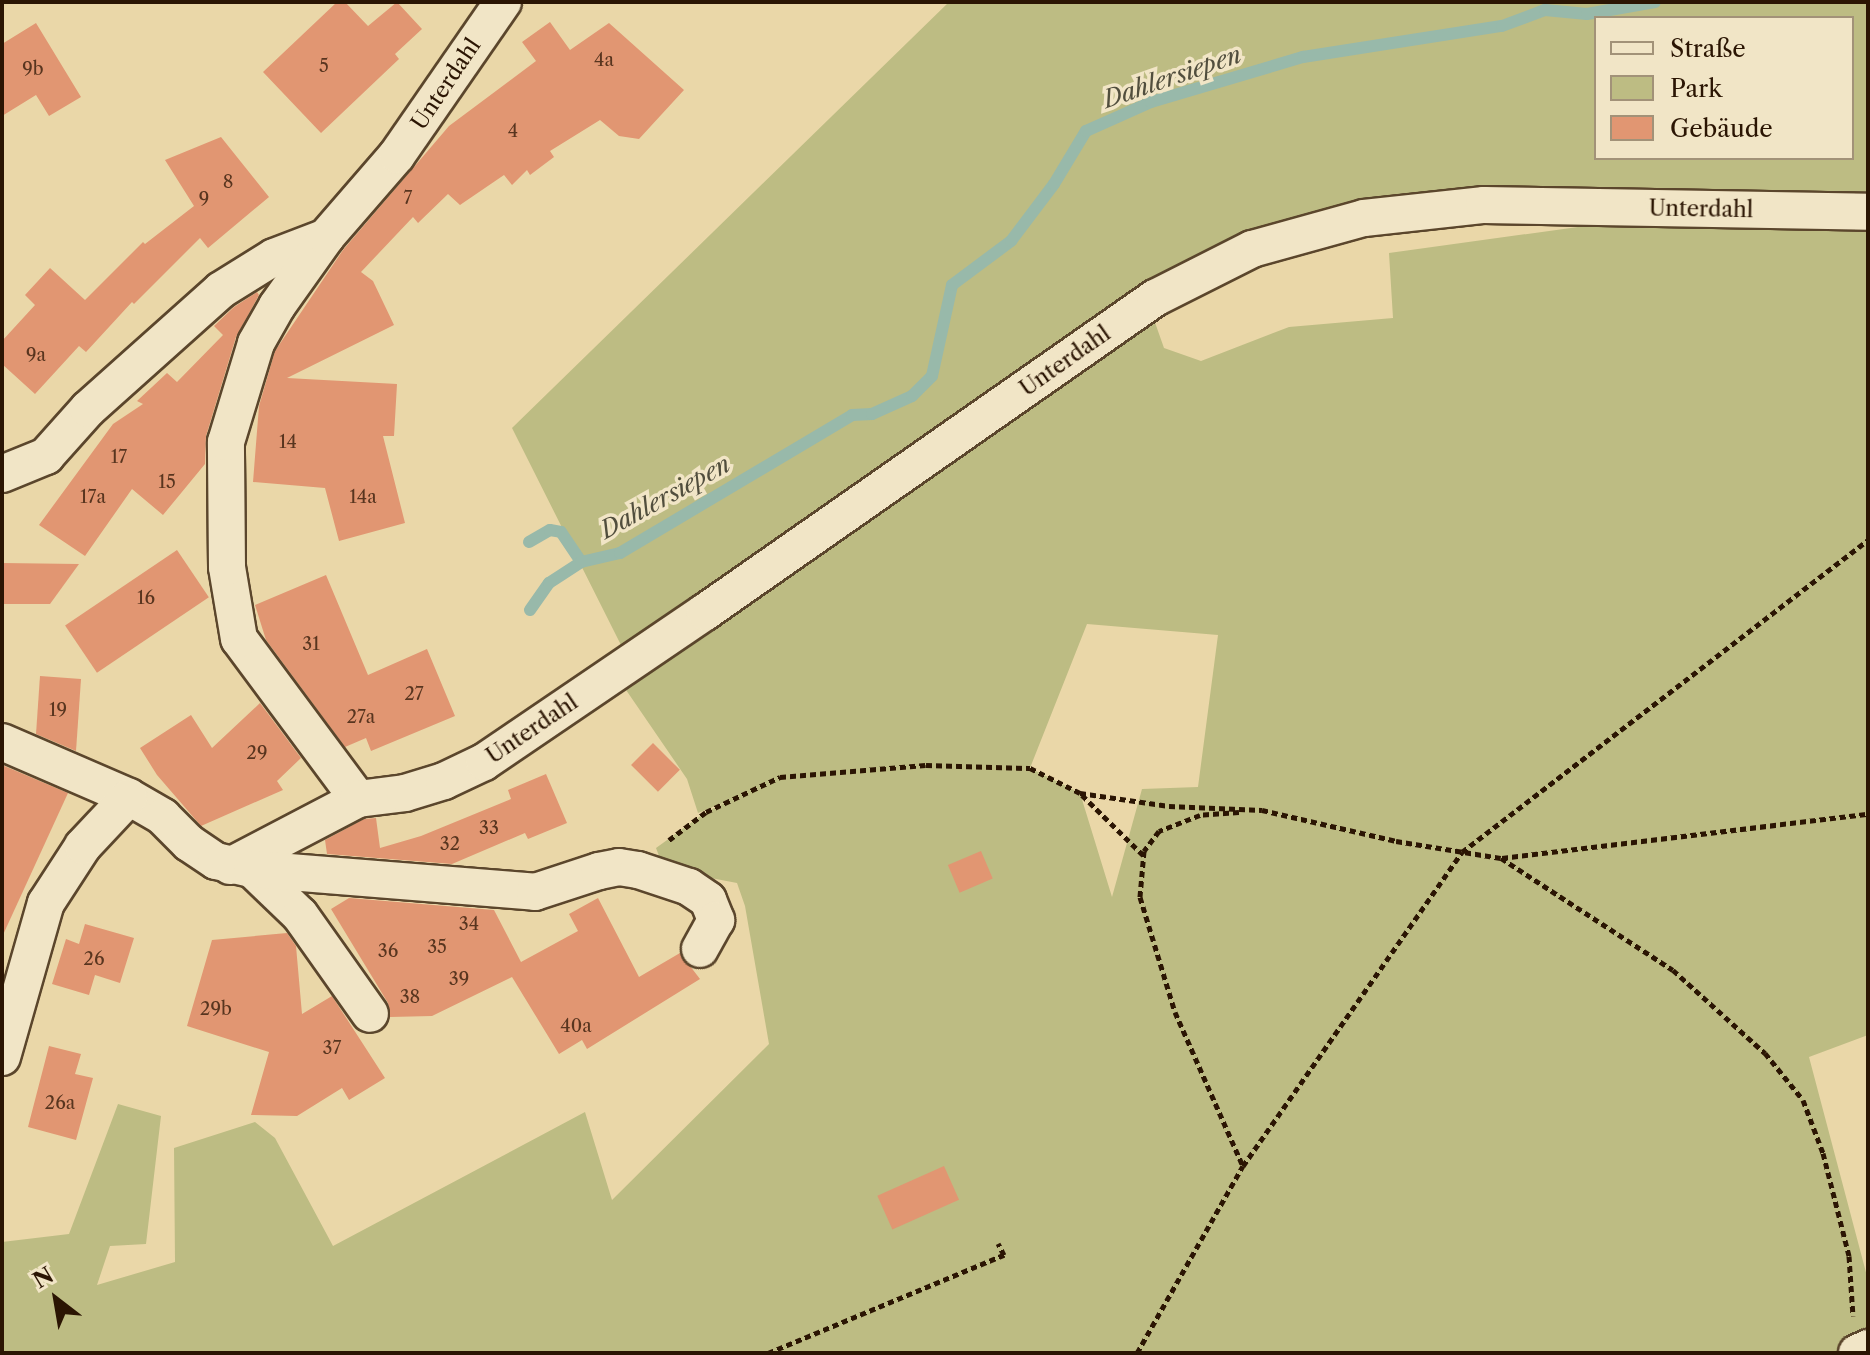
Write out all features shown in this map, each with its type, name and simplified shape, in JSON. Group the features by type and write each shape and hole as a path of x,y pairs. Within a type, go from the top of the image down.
{"street":[{"name":"Unterdahl","path":"358,799 239,639 227,567 226,442 256,343 326,237 397,155 503,2"},
{"name":"Unterdahl","path":"241,868 358,799 405,793 444,781 484,762 1155,298 1252,249 1364,218 1484,205 1868,212"},
{"name":"Unterdahl","path":"2,474 46,456 88,409 221,290 274,257 326,237"},
{"path":"2,742 129,797 163,817 198,849 241,868 300,915 370,1014"},
{"path":"2,1057 46,903 83,846 129,797"},
{"path":"241,868 535,892 599,871 629,869 689,887 708,900 716,920 700,949"}],"path":[{"path":"1137,1353 1243,1166 1462,852 1868,540"},
{"path":"629,869 706,812 780,777 926,765 1030,768 1080,793 1169,806 1262,810 1396,841 1501,858 1868,814"},
{"path":"1080,793 1143,856"},
{"path":"1243,1166 1175,1012 1140,897 1143,856 1159,831 1200,815 1262,810"},
{"path":"1501,858 1673,970 1765,1053 1803,1100 1823,1153 1849,1256 1859,1342"},
{"path":"768,1353 1004,1255 998,1243"}],"green space":[{"path":"949,2 1868,2 1868,1035 1809,1057 1868,1280 1868,1353 2,1353 2,1242 69,1234 118,1104 161,1116 146,1244 110,1246 97,1285 175,1262 174,1148 255,1122 275,1138 333,1246 585,1112 612,1200 769,1044 745,906 737,883 664,869 656,848 706,812 728,801 698,813 687,779 624,687 706,635 824,547 625,653 512,428","holes":["1364,218 1621,221 1389,253 1393,318 1289,327 1201,361 1164,348 1146,297","1087,624 1218,635 1198,787 1142,789 1112,897 1080,793 1030,768"]}],"building":[{"path":"337,2 345,2 368,26 397,2 422,29 395,54 399,59 321,133 263,72"},
{"path":"550,22 570,50 609,23 684,90 639,139 619,136 600,120 550,151 554,157 530,175 527,170 512,185 504,175 460,205 448,194 418,223 413,217 361,272 373,281 394,325 287,378 397,384 394,436 383,436 405,523 339,541 325,488 253,482 259,406 275,351 343,250 449,126 536,61 522,42"},
{"path":"36,23 81,97 49,116 36,95 2,116 2,44"},
{"path":"221,137 269,197 208,248 200,238 134,304 132,302 86,352 79,346 35,394 2,364 2,341 35,305 25,295 50,268 85,300 143,242 145,244 194,206 165,160"},
{"path":"257,292 259,295 236,337 206,436 205,464 163,515 132,489 85,556 39,525 113,424 143,404 137,401 167,373 177,382 223,335 214,326 234,307"},
{"path":"177,550 209,597 97,673 65,625"},
{"path":"2,563 79,564 50,604 2,604"},
{"path":"326,575 368,675 427,649 455,716 371,751 366,738 345,747 266,640 255,605"},
{"path":"40,676 81,679 76,751 36,734"},
{"path":"260,703 301,758 277,781 283,790 201,826 157,775 140,748 191,715 212,748"},
{"path":"653,743 680,770 658,792 631,765"},
{"path":"2,765 68,793 2,937"},
{"path":"546,774 567,823 528,839 525,833 452,864 327,854 325,840 364,819 376,818 380,848 421,836 511,799 508,790"},
{"path":"981,851 993,879 960,893 948,865"},
{"path":"349,898 494,910 521,962 578,931 569,914 598,898 639,977 680,953 700,979 587,1049 582,1040 559,1054 512,977 432,1016 390,1017 388,1003 331,909"},
{"path":"85,924 134,938 120,983 95,975 89,995 52,984 66,939 79,944"},
{"path":"287,933 296,946 302,1014 332,996 385,1078 349,1100 342,1088 297,1116 251,1115 269,1052 187,1026 212,940"},
{"path":"49,1046 81,1054 75,1074 93,1078 76,1140 28,1127"},
{"path":"944,1166 959,1200 892,1229 877,1196"}],"waterway":[{"name":"Dahlersiepen","path":"530,610 549,583 581,562 620,553 852,415 872,414 912,396 932,376 952,285 1011,241 1054,184 1086,131 1151,102 1303,57 1502,26 1545,10 1587,14 1655,2"},
{"path":"529,542 550,530 561,532 581,562"}]}
